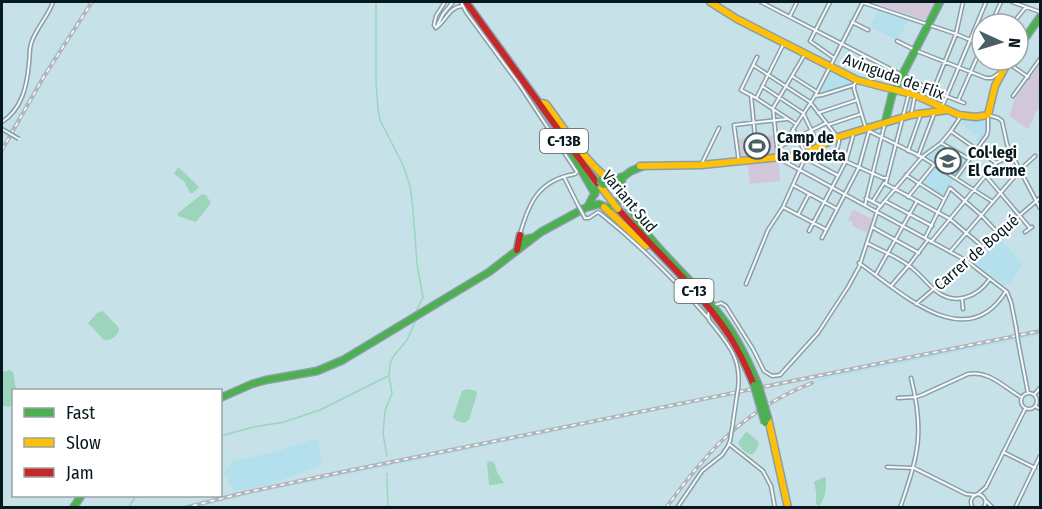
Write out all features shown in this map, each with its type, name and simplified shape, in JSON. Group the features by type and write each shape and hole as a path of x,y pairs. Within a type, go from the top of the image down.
{"main road":[{"name":"Avinguda de Flix","path":"710,2 723,11 830,66 856,83 912,94 961,116 986,114"},
{"path":"885,123 895,90 940,2"},
{"name":"Variant Sud","path":"465,3 617,205 651,247 720,320 733,339 756,384"},
{"name":"C-13","path":"465,3 543,103"},
{"path":"1030,32 1041,17"},
{"path":"986,114 994,87 1002,72"},
{"name":"C-13B","path":"530,91 575,159 595,195"},
{"name":"Variant Sud","path":"543,103 601,184"},
{"name":"C-13B","path":"543,103 594,166 613,182"},
{"path":"613,182 632,168 643,166 699,165 805,156 817,147 838,137 911,115 945,109"},
{"path":"623,177 643,166"},
{"path":"585,208 602,206 610,208 620,202 623,177 632,168"},
{"path":"222,397 252,384 332,366 376,342 489,272 521,243 585,208 592,203 597,187 606,181 613,182 621,191 642,227 678,270"},
{"path":"595,195 602,206 703,301"},
{"name":"Variant Sud","path":"617,205 678,270"},
{"name":"C-13","path":"678,270 730,328 745,354 784,482 787,507"},
{"name":"C-13","path":"766,421 787,507"}],"street":[{"path":"2,122 11,114 23,95 27,83 31,44 53,2"},
{"path":"436,28 434,25 436,16 445,2"},
{"path":"436,28 443,14 453,2"},
{"path":"762,2 933,91 964,103"},
{"path":"790,16 797,2"},
{"path":"830,2 810,41 834,58"},
{"path":"783,145 815,96 862,2 970,40 947,96 945,109"},
{"path":"933,91 956,34 963,2"},
{"path":"1012,2 1041,12"},
{"path":"436,28 453,9 465,3 466,12 519,84 575,168 576,174 547,185 532,200 521,243"},
{"path":"1022,12 1026,7"},
{"path":"852,22 868,30"},
{"path":"897,41 986,78 992,78 1001,72"},
{"path":"756,98 784,43"},
{"path":"805,54 773,108 777,148 783,159 967,261 1006,291 1016,327 1028,393"},
{"path":"757,57 741,90 796,124"},
{"path":"1013,96 1041,59"},
{"path":"753,64 810,102 838,137 835,157"},
{"path":"958,101 970,72"},
{"path":"1021,72 1028,77"},
{"path":"792,76 817,92"},
{"path":"815,96 856,83 857,100 868,129 934,165 993,202"},
{"path":"762,86 803,113 817,147 885,178"},
{"path":"911,115 912,94"},
{"path":"873,201 885,184 902,118 912,94"},
{"path":"751,95 755,137"},
{"path":"818,112 857,100"},
{"path":"920,157 934,112"},
{"path":"777,148 811,130 861,114"},
{"path":"908,151 921,114"},
{"path":"956,178 988,133 986,114 996,117 1002,121 1007,144 1041,208"},
{"path":"716,305 721,303 726,306 764,371 772,376 780,375 818,333 848,287 881,206 920,157 941,143 961,116"},
{"path":"739,162 734,125 789,119"},
{"path":"865,205 885,123"},
{"path":"699,165 719,128"},
{"path":"2,129 21,140"},
{"path":"793,129 805,156 838,176"},
{"path":"822,238 859,167 868,129"},
{"path":"951,131 996,163"},
{"path":"808,231 846,161 854,132"},
{"path":"941,143 969,159"},
{"path":"891,286 996,163 1012,155"},
{"path":"746,284 768,230 783,207 805,156"},
{"path":"950,252 1020,170 1035,156"},
{"path":"908,197 934,165"},
{"path":"906,175 944,199"},
{"path":"986,176 1031,228 1025,232"},
{"path":"564,177 585,218 598,212 601,213 636,244 691,299 724,338 735,356 739,374 730,442 722,455 702,471 677,507"},
{"path":"885,184 950,219 983,247"},
{"path":"793,185 837,209"},
{"path":"928,240 937,212 950,188 998,233"},
{"path":"798,215 809,194"},
{"path":"866,198 881,206"},
{"name":"Carrer de Boqué","path":"916,304 1041,198"},
{"path":"885,201 932,226"},
{"path":"876,274 917,201"},
{"path":"783,207 826,230"},
{"path":"872,227 919,253"},
{"path":"867,243 909,266 934,289 947,297 962,298 975,294 990,279"},
{"path":"859,263 916,304 940,316 952,319 975,317 987,311 998,303 1006,291"},
{"path":"962,298 963,309"},
{"path":"708,319 710,312"},
{"path":"898,398 916,397 974,373 992,378 1021,397"},
{"path":"900,507 914,468 919,432 916,397 911,378"},
{"path":"1034,395 1041,388"},
{"path":"1021,397 1028,393 1034,395 1037,400 1035,406 1025,409"},
{"path":"1021,397 1021,404 1025,409"},
{"path":"1035,406 1041,410"},
{"path":"992,507 984,497 986,487 1025,409"},
{"path":"730,442 763,471 772,488 776,507"},
{"path":"1003,452 1035,468"},
{"path":"1015,507 1041,456"},
{"path":"887,467 914,468 966,494 984,497"},
{"path":"973,507 971,501 986,487"},
{"path":"986,501 984,507 992,507"}],"shaded area":[{"path":"89,2 94,2 10,137 6,135 48,64"},
{"path":"871,2 935,2 925,20"},
{"path":"878,10 908,20 898,40 870,27"},
{"path":"1040,64 1040,108 1028,129 1009,116 1015,99"},
{"path":"831,70 853,81 851,85 822,94 819,92"},
{"path":"963,118 988,123 987,131 979,143 976,141 978,137 960,122"},
{"name":"Camp de la Bordeta","path":"774,135 776,153 774,156 740,160 737,139"},
{"name":"Col·legi El Carme","path":"942,145 967,160 955,176 927,158"},
{"path":"779,162 780,181 750,184 748,165"},
{"path":"178,167 199,187 193,193 190,193 184,181 174,174"},
{"path":"935,167 954,179 944,196 922,183"},
{"path":"202,194 206,195 211,203 196,222 178,216 178,213"},
{"path":"853,209 872,219 867,233 852,226 853,223 848,220"},
{"path":"998,237 1023,264 1010,284 1004,285 972,261"},
{"path":"103,311 119,328 116,335 108,340 104,340 88,323 97,313"},
{"path":"1040,329 1040,335 834,377 786,395 759,411 730,434 701,464 668,507 665,507 699,462 729,432 758,409 780,396 827,376 196,507 179,508 295,481"},
{"path":"9,370 13,372 16,389 12,389 12,406 2,405 3,372"},
{"path":"467,389 476,391 477,394 469,420 464,423 453,417 462,391"},
{"path":"747,432 759,442 752,455 744,451 738,443"},
{"path":"314,439 318,440 322,465 276,482 235,491 228,483 228,478 222,473 229,468 232,461 272,453"},
{"path":"488,461 494,462 504,483 489,485"},
{"path":"826,478 825,493 819,506 816,504 814,482"}],"waterway":[{"path":"376,2 378,109 380,120 403,165 410,186 417,264 423,298 417,309 418,312"},
{"path":"387,456 383,434 385,411 392,393 389,376 390,364 407,340 419,316"},
{"path":"222,435 284,422 320,410 388,376"},
{"path":"387,478 388,506 393,508"},
{"path":"128,508 135,497"}],"railway":[{"path":"2,150 43,78 92,2"},
{"path":"184,508 347,471 1040,331"},
{"path":"666,508 697,468 729,434 767,405 812,383"}],"traffic: fast":[{"path":"885,123 892,95 940,2"},
{"path":"1030,31 1040,17"},
{"path":"572,154 595,194"},
{"path":"222,397 252,384 317,371 343,360 489,272 541,232 585,208 599,204 608,208 615,206 621,198 623,177 643,166"},
{"path":"588,206 599,185 613,182 621,177"},
{"path":"600,180 604,185"},
{"path":"622,194 631,212 655,244 723,319 738,342 758,384"},
{"path":"522,240 531,238"},
{"path":"758,384 768,418"},
{"path":"754,385 765,423"},
{"path":"73,508 80,497"}],"traffic: slow":[{"path":"710,2 737,19 857,80 915,95 959,115 976,117 988,115 995,86 1003,72"},
{"path":"543,103 585,156 612,182"},
{"path":"640,166 701,165 802,155 838,137 911,115 948,110"},
{"path":"601,187 614,204"},
{"path":"614,204 618,209"},
{"path":"604,207 646,246"},
{"path":"768,418 788,508"}],"traffic: jam":[{"path":"466,2 597,183"},
{"path":"618,209 704,301 729,335 754,385"},
{"path":"517,250 520,235"}],"place":[{"name":"Camp de la Bordeta","path":"757,146"},
{"name":"Col·legi El Carme","path":"948,161"}]}
